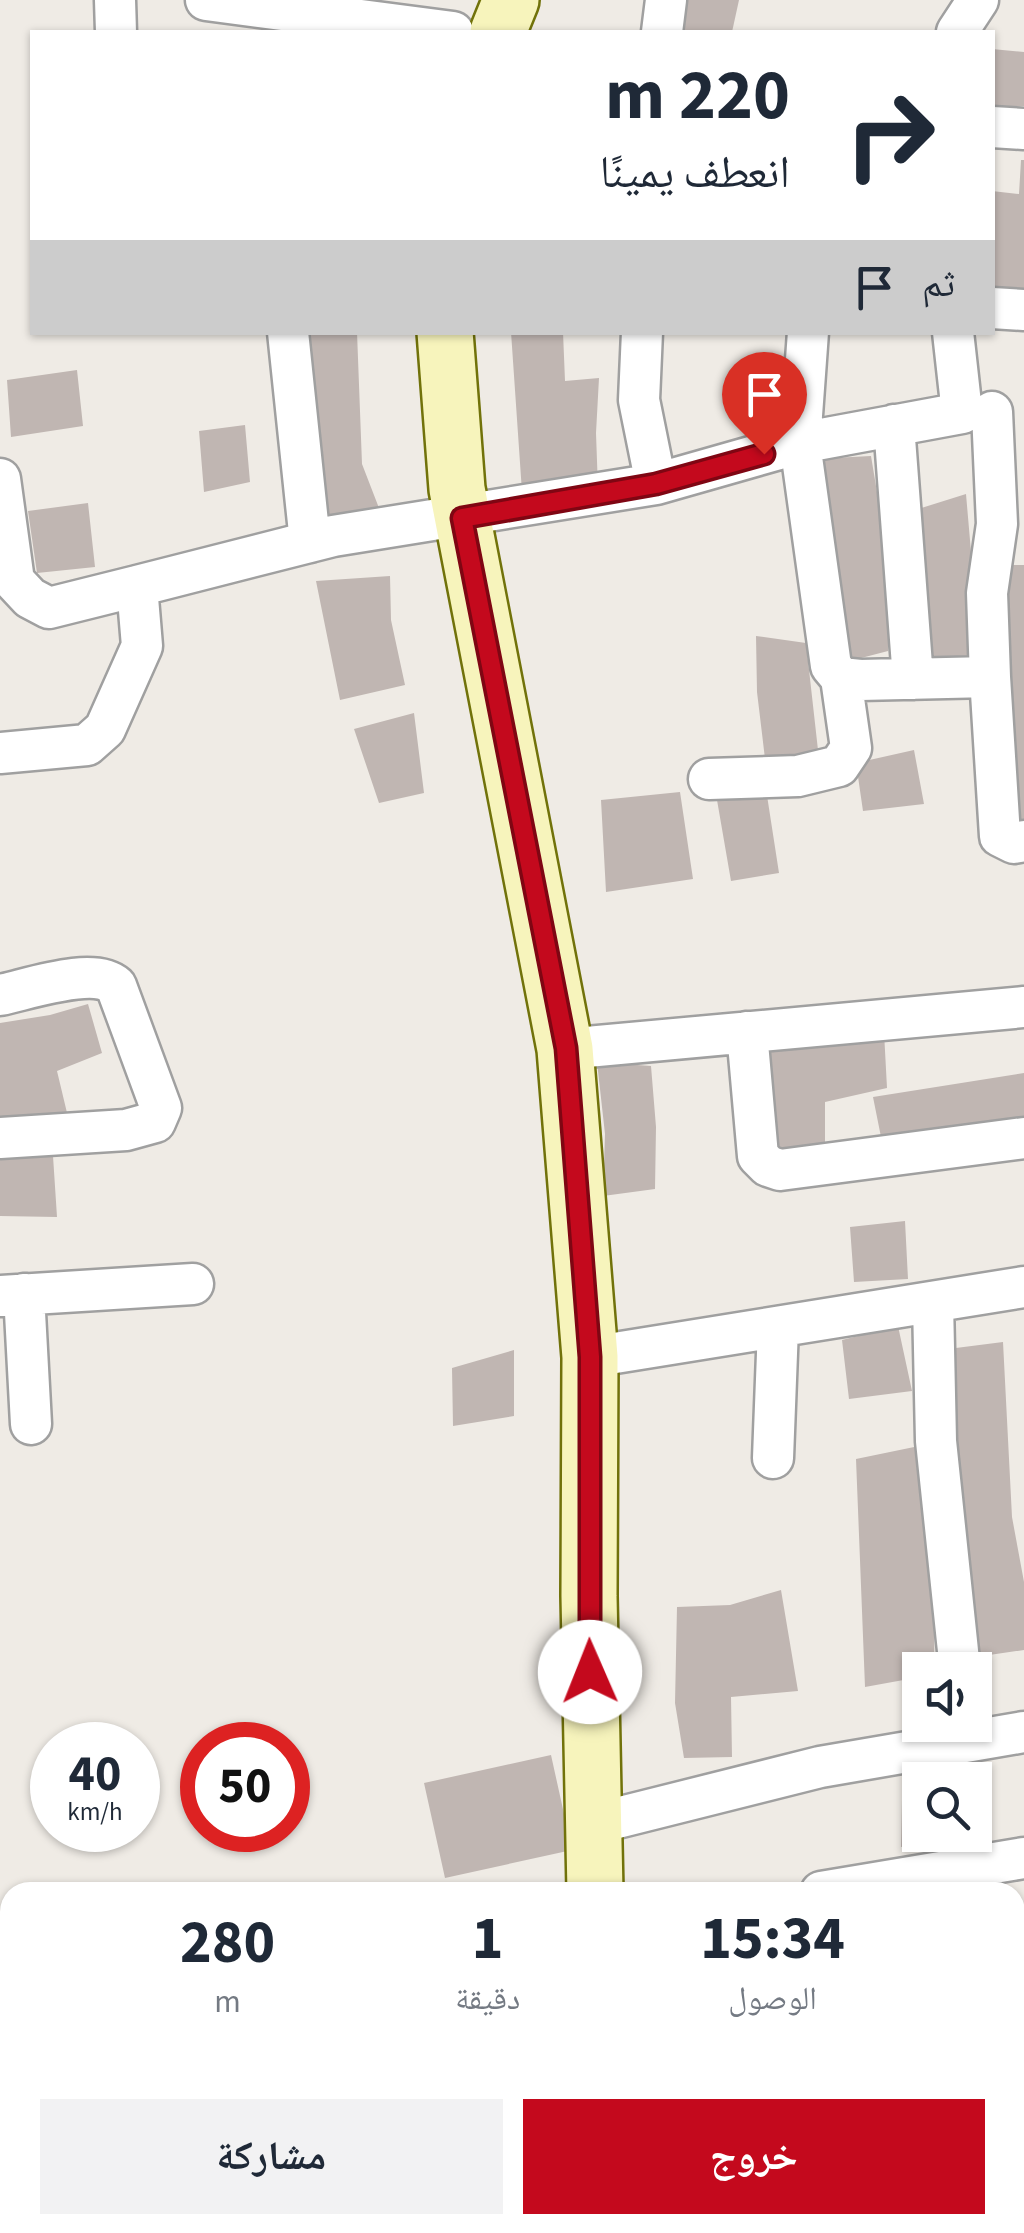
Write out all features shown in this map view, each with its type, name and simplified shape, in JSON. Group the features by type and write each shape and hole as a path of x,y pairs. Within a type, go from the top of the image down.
{"main road":[{"path":"499,30 512,0"},
{"path":"445,335 457,489 566,1048 590,1357 595,1882"}],"street":[{"path":"115,0 116,30"},
{"path":"206,0 269,21 419,30"},
{"path":"662,30 666,0"},
{"path":"959,30 978,0"},
{"path":"995,127 1024,128"},
{"path":"995,308 1024,310"},
{"path":"288,335 310,542"},
{"path":"642,335 639,400 656,484"},
{"path":"709,780 798,776 839,766 851,748 841,678 832,666 800,443 808,335"},
{"path":"954,335 993,412 997,524 988,594 1000,836 1014,842 1024,841"},
{"path":"0,479 14,581 30,598 50,608 310,542 656,484 800,443 993,412"},
{"path":"894,425 913,679"},
{"path":"0,753 87,745 105,730 142,646 138,586"},
{"path":"841,678 990,677"},
{"path":"0,995 88,976 107,978 116,986 161,1108 155,1122 126,1130 0,1138"},
{"path":"566,1048 1024,1007"},
{"path":"747,1032 758,1156 768,1166 780,1170 1024,1138"},
{"path":"31,1424 12,1295 193,1284"},
{"path":"590,1357 1024,1287"},
{"path":"933,1302 936,1441 958,1652"},
{"path":"773,1458 778,1327"},
{"path":"992,1733 1024,1732"},
{"path":"593,1824 922,1742"},
{"path":"881,1882 1024,1858"}],"building":[{"path":"681,0 739,0 732,30 675,30"},
{"path":"995,49 1024,52 1024,106 995,109"},
{"path":"1024,160 1024,289 995,294 995,191 1019,194"},
{"path":"292,335 357,335 362,464 384,521 313,528"},
{"path":"511,335 563,335 565,381 599,378 598,489 522,492"},
{"path":"77,370 83,426 11,437 7,380"},
{"path":"245,425 250,482 204,492 199,431"},
{"path":"871,456 889,564 888,651 838,664 814,459"},
{"path":"966,494 984,659 922,663 915,510"},
{"path":"88,503 95,567 37,573 28,511"},
{"path":"997,565 1024,565 1024,826 1010,827"},
{"path":"390,576 391,620 405,685 340,700 316,581"},
{"path":"756,636 806,643 819,759 766,767 757,692"},
{"path":"414,713 424,793 379,803 354,729"},
{"path":"914,750 924,804 863,811 856,763"},
{"path":"766,789 779,873 731,881 717,800"},
{"path":"680,792 693,879 606,892 601,800"},
{"path":"88,1004 102,1053 57,1071 68,1117 0,1124 0,1023"},
{"path":"884,1032 887,1088 825,1102 825,1148 766,1150 755,1048"},
{"path":"597,1062 651,1066 656,1127 655,1189 603,1196 605,1134"},
{"path":"1024,1073 1024,1128 882,1142 873,1097"},
{"path":"53,1156 57,1217 0,1216 0,1160"},
{"path":"905,1221 908,1279 854,1282 850,1227"},
{"path":"898,1326 912,1391 849,1399 842,1340"},
{"path":"1003,1342 1012,1517 1024,1582 1024,1650 992,1655 969,1652 948,1349"},
{"path":"514,1350 514,1416 453,1426 452,1368"},
{"path":"919,1446 935,1584 934,1652 902,1652 902,1680 865,1687 856,1459"},
{"path":"781,1590 798,1691 731,1697 732,1757 684,1758 675,1703 677,1607 730,1605"},
{"path":"947,1750 948,1762 903,1762 903,1753"},
{"path":"551,1755 572,1850 445,1878 424,1783"}],"route":[{"path":"590,1672 590,1357 566,1048 462,518 656,484 764,454"}]}
